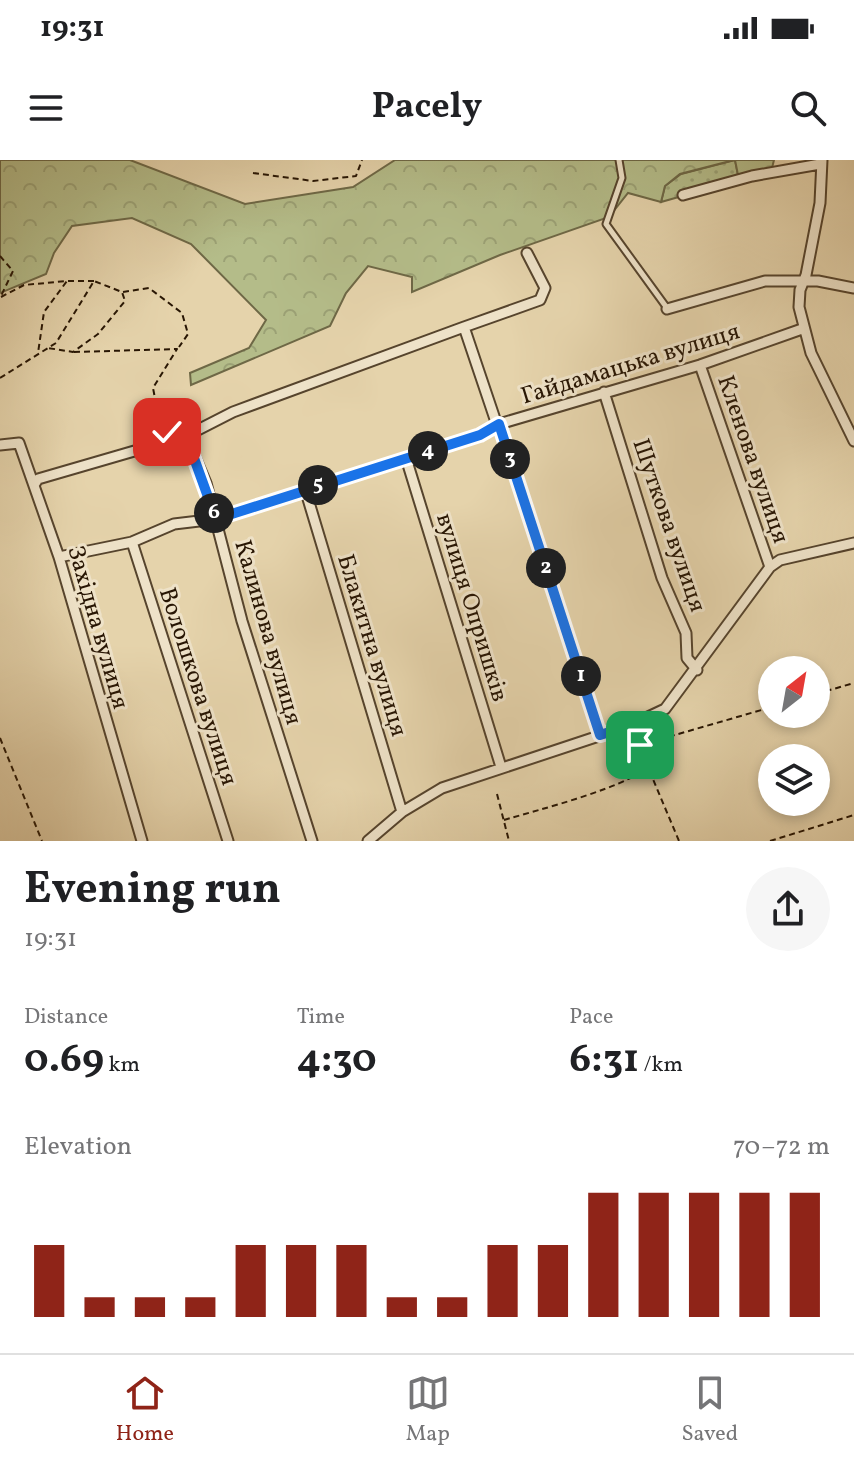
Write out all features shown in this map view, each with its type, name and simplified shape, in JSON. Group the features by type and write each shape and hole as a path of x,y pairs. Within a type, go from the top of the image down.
{"street":[{"path":"683,195 752,176 821,162 822,190 799,297 802,329 854,441"},
{"path":"34,485 38,479 186,436 233,412 540,300 545,288 527,253"},
{"path":"667,309 765,281 818,281 854,288"},
{"path":"464,327 600,735"},
{"name":"Гайдамацька вулиця","path":"59,557 132,542 174,524 216,519 604,392 700,365 802,329"},
{"name":"Кленова вулиця","path":"700,365 770,567"},
{"name":"Шуткова вулиця","path":"604,392 662,578 686,633 687,658 697,670"},
{"name":"Калинова вулиця","path":"186,436 216,519 242,621 312,841"},
{"name":"Західна вулиця","path":"0,445 19,443 59,557 142,841"},
{"name":"вулиця Опришків","path":"406,458 501,767"},
{"name":"Блакитна вулиця","path":"305,489 402,812"},
{"name":"Волошкова вулиця","path":"132,542 228,841"},
{"path":"368,841 402,812 442,788 629,726 665,709 697,670 770,567 780,560 854,543"}],"lane":[{"path":"619,160 622,178 606,224 667,309"}],"path":[{"path":"253,173 313,181 356,176 362,160"},
{"path":"0,256 13,271 1,298"},
{"path":"38,355 44,312 67,281"},
{"path":"1,298 24,285 94,281 122,292 149,288 182,313 188,334 153,388 160,424 175,439"},
{"path":"0,378 56,343 94,281"},
{"path":"73,352 98,334 125,301 122,292"},
{"path":"48,348 73,352 177,349"},
{"path":"830,690 854,683"},
{"path":"640,745 758,711"},
{"path":"629,726 649,763 679,841"},
{"path":"0,738 42,841"},
{"path":"504,820 613,786 643,773 649,763"},
{"path":"497,794 509,841"},
{"path":"770,841 854,815"}],"green space":[{"path":"0,160 130,160 245,204 353,187 395,160 734,160 680,174 665,186 661,202 628,193 609,217 500,255 412,292 412,277 368,266 346,293 330,326 191,385 190,373 249,348 266,320 191,244 132,218 72,226 54,253 46,274 0,293"},
{"path":"735,160 739,180 661,202 665,186 681,174"},
{"path":"735,160 774,160 771,172 739,180"}],"route":[{"path":"167,432 175,439 186,436 206,483 216,519 480,435 498,428 499,424 600,735 629,726 640,745"}]}
